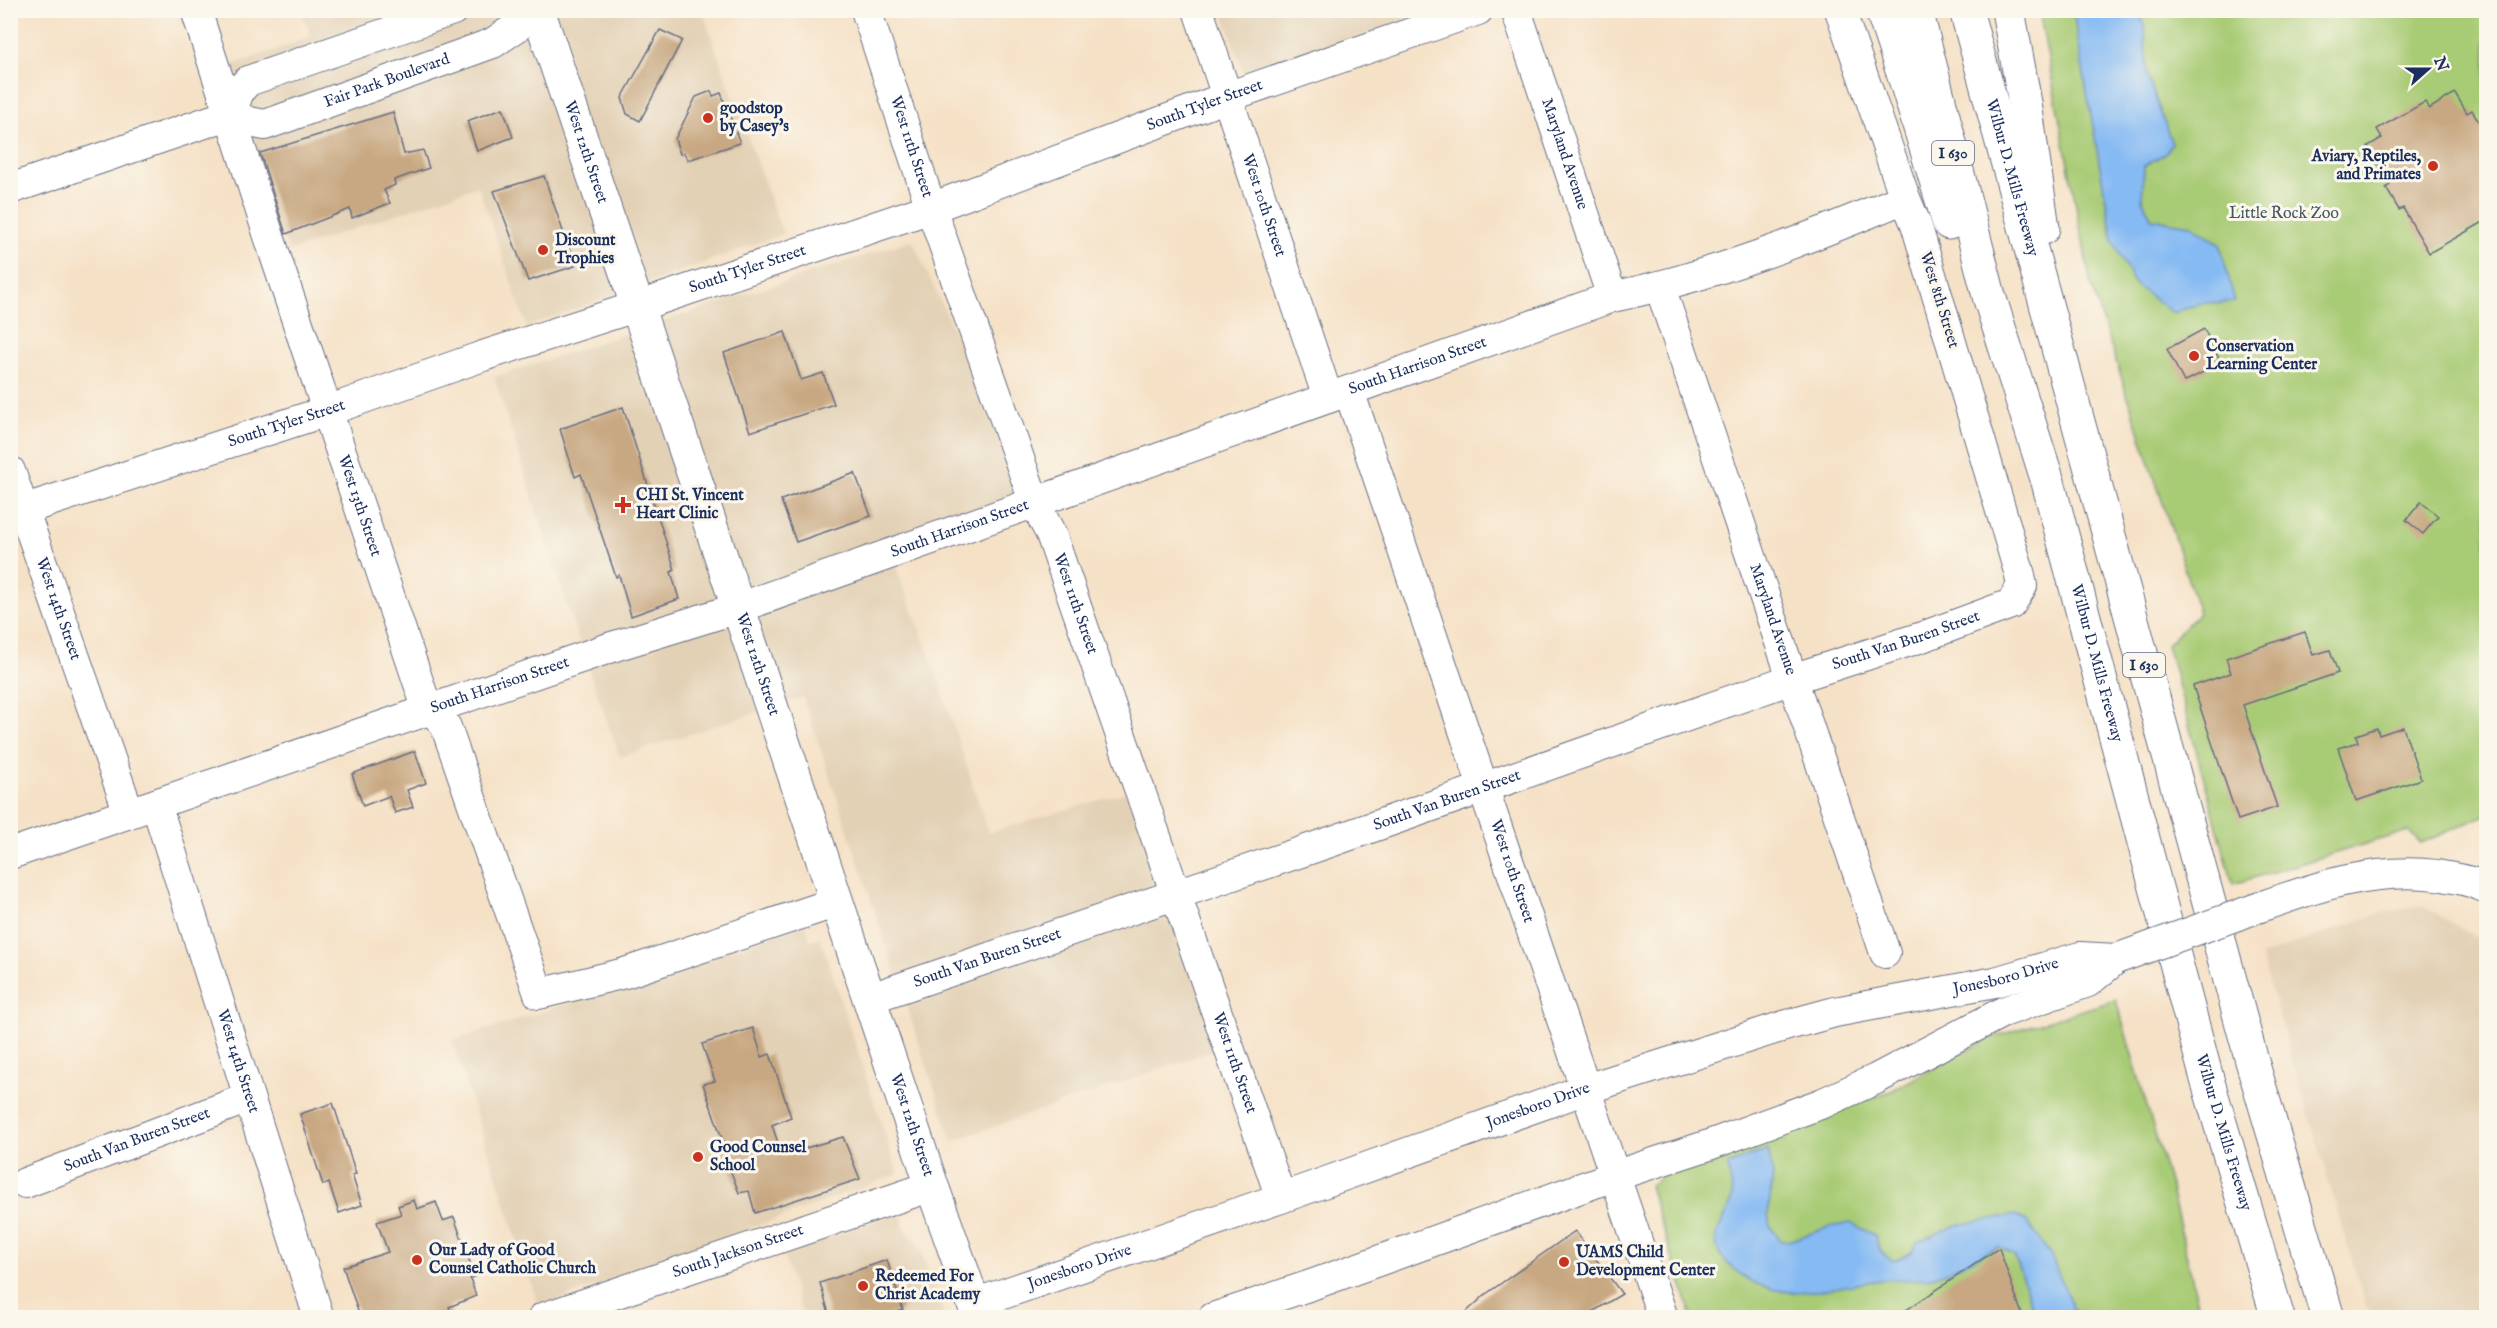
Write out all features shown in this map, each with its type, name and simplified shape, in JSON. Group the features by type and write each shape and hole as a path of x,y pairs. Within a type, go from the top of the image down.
{"main road":[{"name":"West 12th Street","path":"538,10 932,1186 977,1311"},
{"path":"1882,10 1948,222 1989,296"},
{"name":"Wilbur D. Mills Freeway","path":"1916,10 1989,296 2048,482 2207,1079 2278,1317"},
{"name":"Wilbur D. Mills Freeway","path":"1966,10 2252,1061 2328,1317"},
{"path":"2008,10 2025,103 2061,364"}],"street":[{"name":"West 13th Street","path":"196,10 423,696 447,727 539,994 625,973 837,902"},
{"path":"10,189 231,114 239,91 248,81 453,10"},
{"name":"Fair Park Boulevard","path":"231,114 249,122 265,125 493,43 518,26 532,10"},
{"name":"West 11th Street","path":"866,10 931,208 1035,504 1052,534 1281,1198"},
{"name":"West 10th Street","path":"1198,10 1227,97 1484,788 1663,1317"},
{"name":"South Tyler Street","path":"17,512 327,411 483,356 636,308 931,208 1227,97 1478,10"},
{"name":"Maryland Avenue","path":"1516,10 1612,297"},
{"name":"West 8th Street","path":"1840,10 1916,224 1938,295 2017,564 2022,586 2019,594"},
{"name":"South Harrison Street","path":"10,854 615,646 738,608 1612,297 1660,287 1808,238 1905,198"},
{"name":"Maryland Avenue","path":"1660,287 1885,952"},
{"name":"West 14th Street","path":"10,471 17,512 143,809 248,1098 319,1317"},
{"name":"South Van Buren Street","path":"870,998 1484,788 1792,679 1922,638 2011,604 2019,594"},
{"name":"Jonesboro Drive","path":"1213,1317 1314,1284 1823,1103 1876,1079 2003,1012 2088,982 2115,959 2320,885 2398,872 2453,877 2487,888"},
{"name":"Jonesboro Drive","path":"977,1311 1281,1198 1586,1089 1835,1012 1995,982 2080,957 2115,959"},
{"name":"South Van Buren Street","path":"25,1183 248,1098"},
{"name":"South Jackson Street","path":"543,1317 932,1186"}],"shaded area":[{"path":"1222,10 1434,11 1245,76"},
{"path":"302,11 702,11 783,234 527,327 478,186 289,251 231,114 232,65 311,37"},
{"path":"912,240 1035,504 891,554 938,677 988,833 1140,788 1229,1045 952,1141 803,697 620,757 584,657 494,377"},
{"path":"2423,906 2486,943 2486,1317 2369,1317 2261,956 2383,912"},
{"path":"806,925 810,940 820,937 898,1174 539,1307 452,1041"},
{"name":"Redeemed For Christ Academy","path":"901,1212 905,1230 918,1243 945,1317 803,1317 783,1254"}],"green space":[{"name":"Little Rock Zoo","path":"2039,11 2486,11 2486,815 2421,843 2408,831 2233,884 2167,645 2199,613 2091,285"},
{"path":"2116,1000 2171,1189 2201,1317 1692,1317 1649,1186 1664,1175 1891,1091 1990,1038"}],"water":[{"path":"2074,11 2137,11 2144,25 2147,75 2172,144 2166,153 2144,166 2142,199 2152,219 2192,225 2220,244 2235,302 2201,303 2173,313 2135,285 2113,241"},
{"path":"1768,1149 1773,1175 1768,1214 1770,1226 1781,1241 1851,1223 1875,1235 1881,1251 1894,1261 1912,1252 1917,1242 1957,1225 2015,1215 2027,1221 2051,1256 2077,1317 2036,1317 2014,1255 1999,1247 1946,1272 1922,1279 1882,1280 1805,1292 1787,1292 1751,1281 1724,1260 1718,1251 1716,1241 1719,1228 1731,1203 1732,1188 1728,1165"}],"building":[{"path":"660,30 682,40 640,121 627,114 622,98"},
{"name":"goodstop by Casey's","path":"711,91 713,96 721,93 740,143 688,160 684,153 680,154 675,139 696,97"},
{"name":"Aviary, Reptiles, and Primates","path":"2455,93 2467,113 2472,110 2487,136 2487,220 2429,253 2403,208 2399,210 2386,188 2390,185 2368,146 2382,138 2377,129 2425,102 2429,109"},
{"path":"503,108 513,137 477,151 467,121"},
{"path":"393,112 404,154 423,150 429,168 394,180 395,185 384,190 390,203 352,218 350,209 286,234 260,153"},
{"path":"544,176 575,266 528,281 494,191"},
{"name":"Conservation Learning Center","path":"2204,329 2221,363 2184,382 2167,349"},
{"path":"785,332 801,380 823,373 834,404 750,432 724,353"},
{"name":"CHI St. Vincent Heart Clinic","path":"623,407 675,570 671,572 679,599 631,616 619,575 616,577 581,474 575,477 560,429"},
{"path":"855,473 871,516 796,542 781,500"},
{"path":"2421,502 2438,516 2423,534 2406,520"},
{"path":"2305,632 2313,655 2330,650 2338,673 2243,705 2277,807 2238,820 2193,686 2231,673 2226,658"},
{"path":"2403,727 2421,779 2356,801 2338,748 2358,742 2356,735 2377,728 2379,735"},
{"path":"415,751 426,783 407,790 413,807 395,813 389,796 363,806 352,774"},
{"path":"753,1028 762,1057 770,1054 791,1117 772,1125 782,1155 843,1137 860,1179 755,1213 749,1191 739,1193 723,1151 726,1150 703,1084 715,1081 702,1044"},
{"path":"333,1103 356,1174 352,1175 362,1205 339,1213 329,1183 323,1185 300,1114"},
{"name":"Our Lady of Good Counsel Catholic Church","path":"414,1200 417,1209 436,1202 443,1221 454,1217 475,1277 470,1278 476,1296 449,1307 452,1317 360,1317 343,1267 388,1252 377,1222 401,1214 398,1206"},
{"name":"UAMS Child Development Center","path":"1575,1231 1622,1294 1584,1317 1461,1317 1486,1294"},
{"path":"1999,1248 2023,1317 1896,1317"},
{"name":"Redeemed For Christ Academy","path":"887,1260 903,1310 882,1317 830,1317 820,1283"}],"place":[{"name":"goodstop by Casey's","path":"708,118"},
{"name":"Aviary, Reptiles, and Primates","path":"2433,166"},
{"name":"Discount Trophies","path":"543,250"},
{"name":"Conservation Learning Center","path":"2194,356"},
{"name":"CHI St. Vincent Heart Clinic","path":"623,505"},
{"name":"Good Counsel School","path":"698,1157"},
{"name":"Our Lady of Good Counsel Catholic Church","path":"417,1260"},
{"name":"UAMS Child Development Center","path":"1564,1262"},
{"name":"Redeemed For Christ Academy","path":"863,1286"}]}
